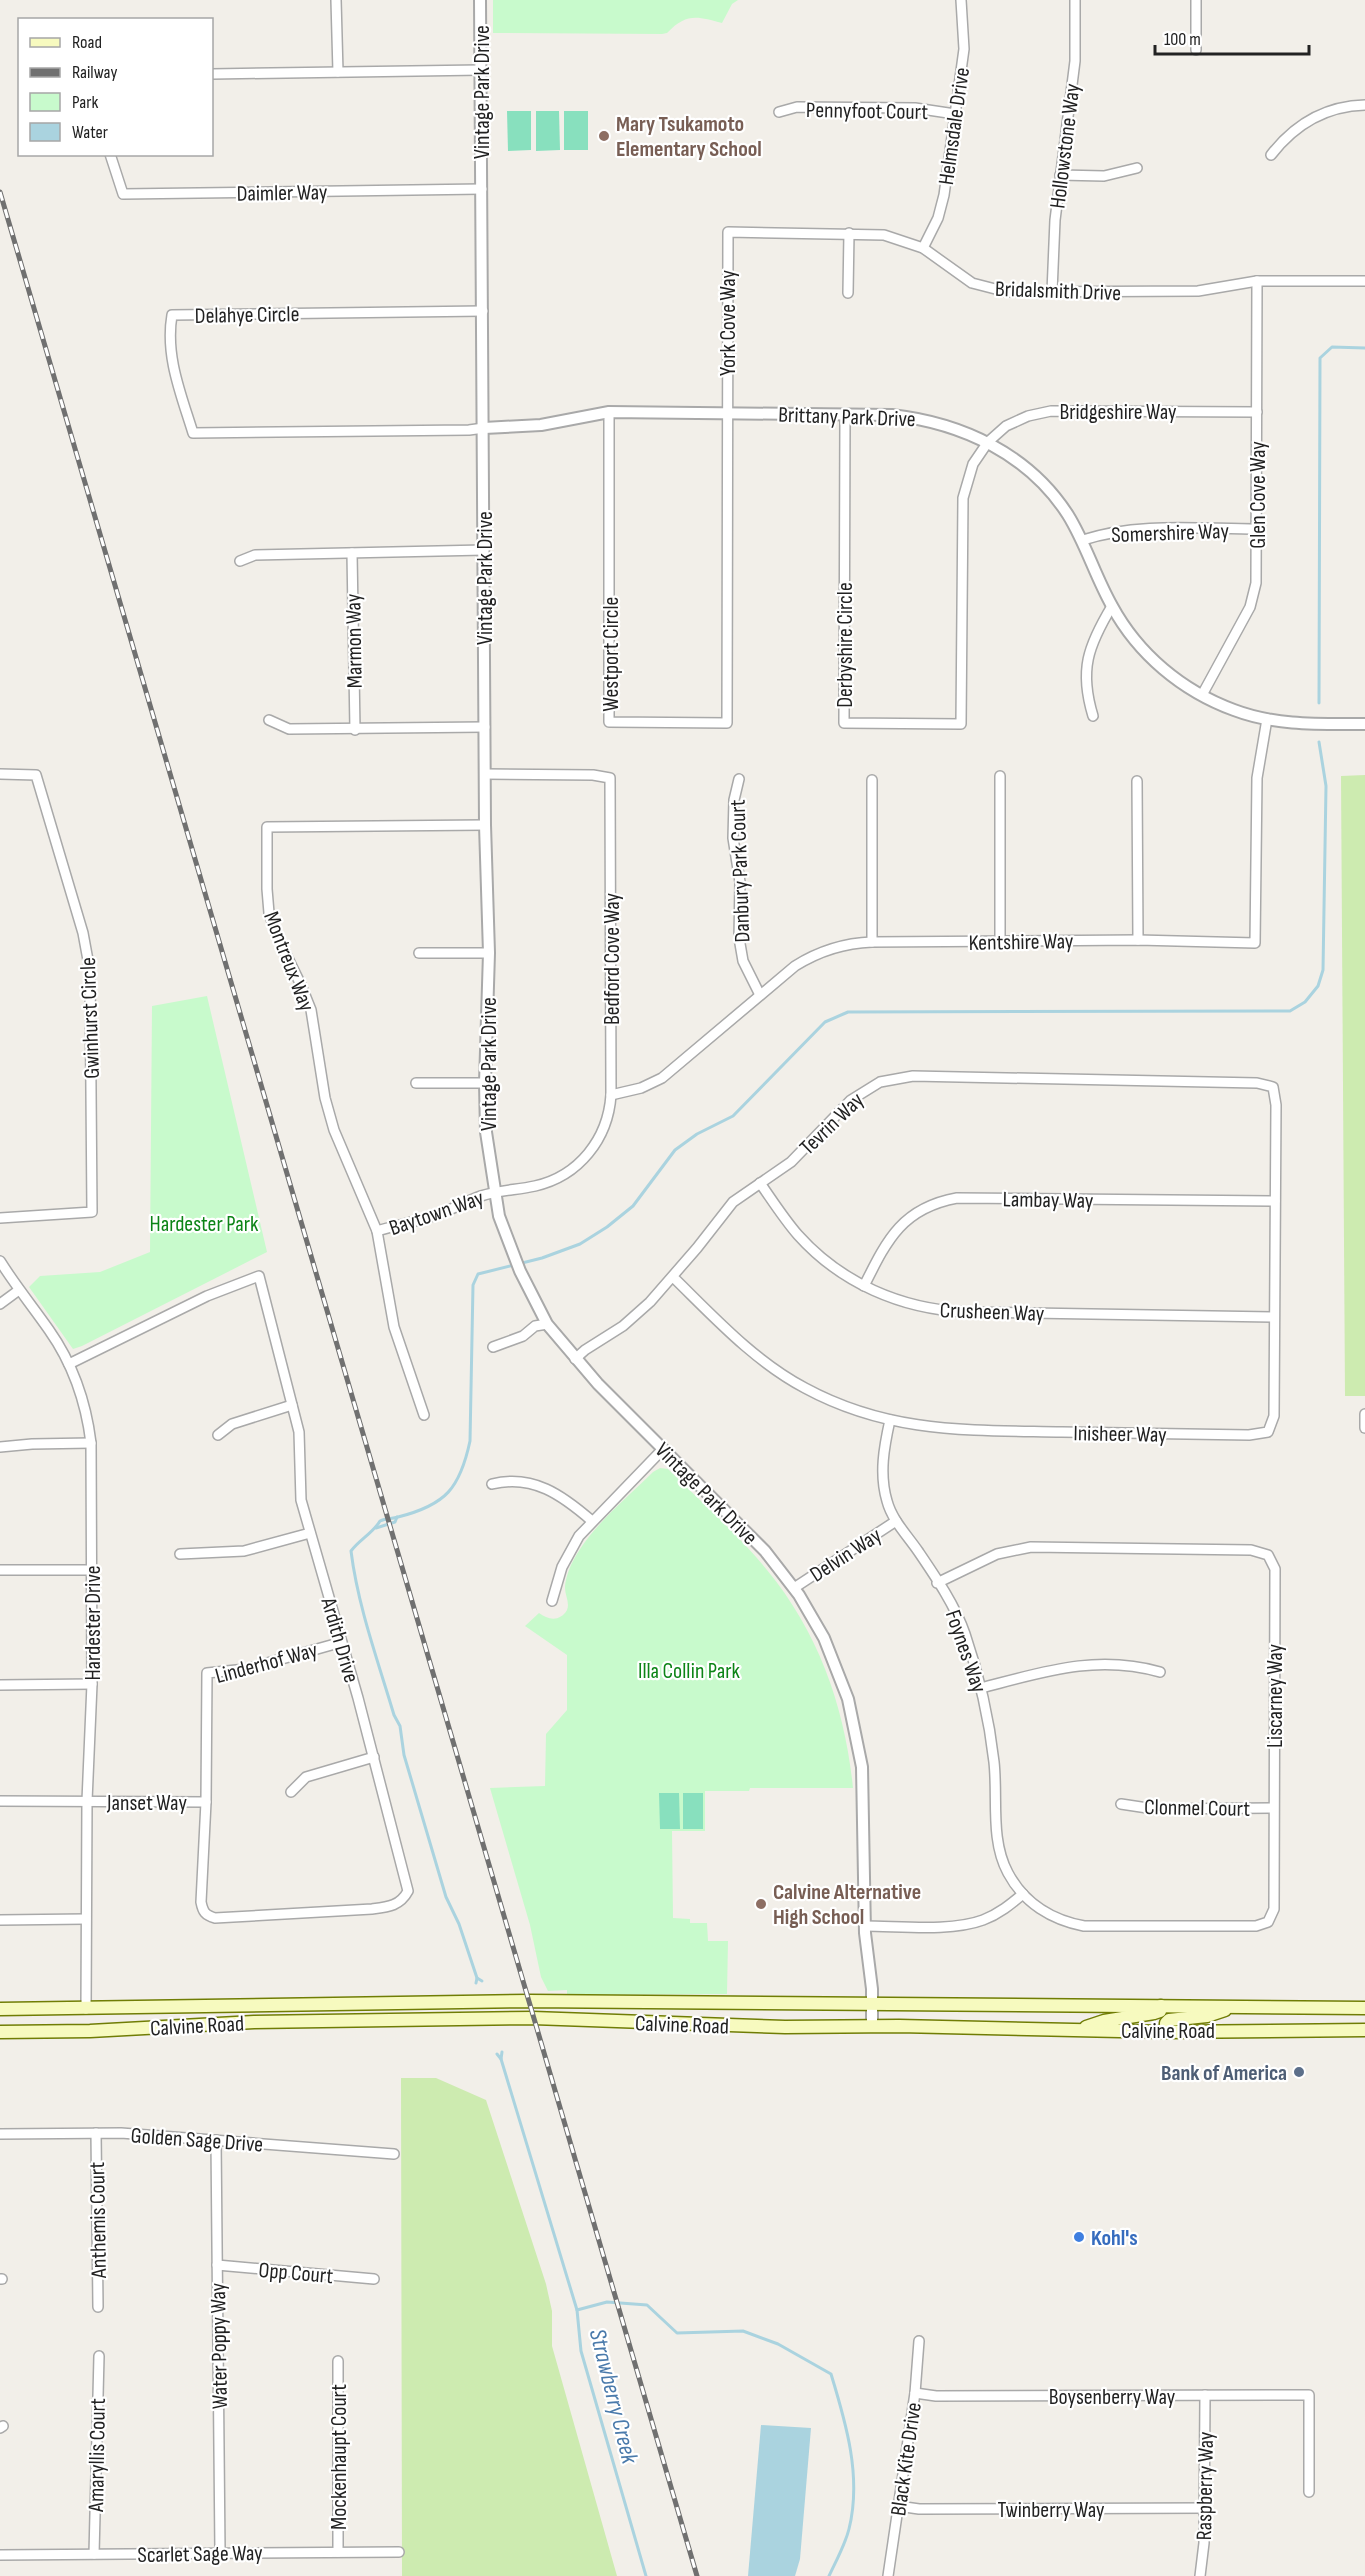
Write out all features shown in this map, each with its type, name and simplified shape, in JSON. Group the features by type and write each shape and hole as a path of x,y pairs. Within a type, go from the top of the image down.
{"main road":[{"name":"Calvine Road","path":"0,2009 529,2001 1365,2008"},
{"path":"1079,2030 1104,2020 1154,2013 1160,2011 1161,2006"},
{"path":"1166,2032 1166,2023 1175,2018 1207,2016 1237,2007"},
{"name":"Calvine Road","path":"0,2032 90,2031 254,2022 533,2018 700,2026 872,2026 1166,2032 1361,2030"},
{"path":"1361,2030 1365,2019"}],"street":[{"path":"336,0 338,72"},
{"name":"Vintage Park Drive","path":"480,0 485,825 489,952 485,1083 486,1132 494,1192 499,1216 512,1251 547,1324 575,1359 754,1538 794,1588 813,1618 833,1659 857,1734 864,1787 865,1926 872,2026"},
{"name":"Helmsdale Drive","path":"923,248 942,206 964,49 961,0"},
{"name":"Hollowstone Way","path":"1052,292 1053,241 1075,61 1075,0"},
{"path":"1196,0 1196,50"},
{"path":"213,74 481,70"},
{"path":"1271,155 1293,131 1317,115 1338,108 1365,105"},
{"name":"Pennyfoot Court","path":"779,112 797,107 915,108 955,114"},
{"name":"Daimler Way","path":"112,156 123,194 482,189"},
{"path":"1060,175 1104,176 1137,168"},
{"name":"Bridalsmith Drive","path":"728,232 884,235 923,248 961,277 983,287 1007,292 1198,291 1257,281 1365,281"},
{"name":"York Cove Way","path":"727,413 728,232"},
{"path":"848,293 849,233"},
{"name":"Glen Cove Way","path":"1202,695 1254,595 1257,572 1257,281"},
{"name":"Delahye Circle","path":"483,311 172,315 169,338 172,361 193,433 484,428"},
{"name":"Bridgeshire Way","path":"988,442 1017,420 1051,411 1257,412"},
{"name":"Brittany Park Drive","path":"484,428 542,424 609,412 845,414 916,418 962,430 988,442 1017,461 1036,477 1067,513 1083,540 1112,606 1135,640 1157,664 1177,680 1202,695 1235,710 1267,719 1300,723 1365,724"},
{"name":"Westport Circle","path":"609,412 609,722 727,723 727,413"},
{"name":"Derbyshire Circle","path":"845,414 844,723 961,724 963,498 973,465 988,442"},
{"name":"Somershire Way","path":"1083,540 1128,529 1257,530"},
{"path":"240,561 255,555 484,550"},
{"name":"Marmon Way","path":"352,553 355,730"},
{"path":"1093,716 1085,685 1086,661 1093,638 1112,606"},
{"name":"Kentshire Way","path":"611,1095 641,1088 662,1078 795,966 815,955 848,944 1138,940 1255,943 1257,778 1267,719"},
{"path":"269,720 289,729 485,727"},
{"name":"Gwinhurst Circle","path":"0,774 36,775 86,947 92,995 92,1212 0,1218"},
{"name":"Bedford Cove Way","path":"485,774 593,775 610,778 611,1095 608,1118 599,1139 576,1166 545,1183 494,1192"},
{"path":"1000,776 1000,942"},
{"name":"Danbury Park Court","path":"739,779 734,800 733,838 740,882 739,938 743,961 760,995"},
{"path":"872,780 872,942"},
{"path":"1137,781 1138,940"},
{"name":"Montreux Way","path":"377,1231 334,1130 325,1098 310,1010 302,985 277,936 269,913 267,827 485,825"},
{"path":"419,952 489,952"},
{"name":"Tevrin Way","path":"575,1359 623,1326 673,1277 733,1202 791,1162 860,1093 880,1082 902,1077 1257,1083 1274,1087"},
{"path":"416,1083 485,1083"},
{"name":"Inisheer Way","path":"673,1277 736,1339 783,1376 841,1405 890,1420 949,1430 1249,1435 1268,1432 1274,1416 1276,1105 1274,1087"},
{"name":"Crusheen Way","path":"760,1183 790,1225 814,1251 842,1273 864,1286 907,1303 953,1311 1273,1317"},
{"name":"Baytown Way","path":"377,1231 437,1214 494,1192"},
{"name":"Lambay Way","path":"864,1286 883,1248 897,1229 924,1208 946,1200 957,1198 1275,1201"},
{"path":"377,1231 394,1327 424,1415"},
{"name":"Hardester Drive","path":"0,1262 49,1330 69,1364 86,1411 91,1443 92,1684 87,1801 86,2009"},
{"name":"Ardith Drive","path":"69,1364 207,1296 259,1276 299,1432 302,1500 407,1884 408,1891 404,1900 372,1909 214,1918 207,1916 202,1910 201,1902 206,1802"},
{"path":"0,1304 19,1290"},
{"path":"493,1347 523,1336 535,1326 547,1324"},
{"path":"218,1435 232,1424 292,1405"},
{"path":"1365,1414 1365,1428"},
{"name":"Foynes Way","path":"890,1420 882,1474 887,1502 896,1521 958,1615 981,1688 994,1760 1000,1851 1008,1874 1023,1894"},
{"path":"0,1447 91,1443"},
{"path":"552,1601 562,1568 579,1536 663,1449"},
{"path":"492,1484 513,1481 547,1487 566,1499 592,1521"},
{"name":"Delvin Way","path":"794,1588 896,1521"},
{"path":"180,1554 244,1551 310,1533"},
{"name":"Liscarney Way","path":"937,1583 997,1554 1031,1547 1251,1550 1268,1555 1275,1569 1274,1909 1269,1922 1256,1926 1084,1926 1060,1920 1044,1912 1023,1894"},
{"path":"0,1570 92,1570"},
{"name":"Linderhof Way","path":"206,1802 207,1673 246,1669 342,1642"},
{"path":"981,1688 1078,1665 1119,1664 1160,1672"},
{"path":"0,1685 92,1684"},
{"path":"291,1792 306,1777 374,1757"},
{"name":"Janset Way","path":"0,1800 206,1802"},
{"name":"Clonmel Court","path":"1121,1804 1154,1809 1273,1808"},
{"path":"865,1926 951,1926 974,1923 995,1915 1023,1894"},
{"path":"0,1920 86,1919"},
{"name":"Golden Sage Drive","path":"0,2134 96,2133 394,2154"},
{"name":"Anthemis Court","path":"96,2133 98,2307"},
{"name":"Water Poppy Way","path":"216,2140 220,2552"},
{"name":"Opp Court","path":"217,2265 374,2279"},
{"name":"Black Kite Drive","path":"888,2576 915,2393 919,2341"},
{"name":"Amaryllis Court","path":"94,2554 99,2356"},
{"name":"Mockenhaupt Court","path":"338,2361 338,2552"},
{"name":"Boysenberry Way","path":"915,2393 936,2396 1309,2396 1309,2492"},
{"name":"Raspberry Way","path":"1200,2576 1205,2508 1205,2396"},
{"name":"Twinberry Way","path":"898,2506 919,2509 1205,2508"},
{"name":"Scarlet Sage Way","path":"0,2555 399,2552"}],"green space":[{"path":"493,0 738,0 732,4 722,23 699,18 686,19 667,33 662,34 493,33"},
{"path":"507,111 531,111 531,150 508,151"},
{"path":"536,111 559,111 560,150 536,151"},
{"path":"564,111 588,111 588,150 564,150"},
{"path":"1365,775 1365,1396 1345,1396 1341,776"},
{"name":"Hardester Park","path":"207,996 267,1252 73,1349 29,1287 40,1276 100,1272 150,1252 152,1006"},
{"name":"Illa Collin Park","path":"660,1468 668,1469 744,1543 785,1594 801,1619 815,1646 836,1700 844,1729 853,1788 750,1788 749,1791 705,1791 705,1831 672,1831 673,1918 690,1919 690,1923 707,1923 708,1941 728,1941 727,1994 567,1995 567,1990 548,1991 541,1977 530,1925 490,1788 545,1786 546,1734 567,1710 567,1655 525,1626 539,1613 554,1619 564,1614 568,1605 566,1579 571,1565 587,1539 608,1515"},
{"path":"659,1793 679,1793 680,1829 660,1829"},
{"path":"683,1793 703,1793 703,1829 683,1829"},
{"path":"401,2078 436,2078 486,2100 546,2284 552,2311 552,2346 617,2576 402,2576"}],"water":[{"path":"761,2425 811,2428 800,2559 795,2576 748,2576"}],"waterway":[{"path":"1319,703 1320,358 1332,347 1365,348"},
{"path":"476,1983 477,1978 459,1924 446,1897 404,1755 400,1726 394,1715 363,1613 351,1551 380,1521 414,1512 439,1500 455,1483 461,1471 470,1441 473,1285 478,1274 542,1258 580,1244 607,1227 633,1206 675,1150 697,1134 733,1116 825,1022 848,1012 1290,1011 1305,1002 1318,986 1323,970 1326,786 1319,742"},
{"path":"376,1528 395,1522 397,1517"},
{"path":"477,1978 482,1981"},
{"path":"501,2059 502,2052"},
{"path":"497,2054 501,2059 577,2310"},
{"name":"Strawberry Creek","path":"646,2576 581,2351 577,2310 607,2302 647,2305 677,2333 743,2331 778,2344 831,2374 847,2431 854,2490 849,2529 829,2576"}],"railway":[{"path":"0,192 697,2576"}],"place":[{"name":"Mary Tsukamoto Elementary School","path":"604,136"},
{"name":"Calvine Alternative High School","path":"761,1904"},
{"name":"Bank of America","path":"1299,2072"},
{"name":"Kohl's","path":"1079,2237"}]}
